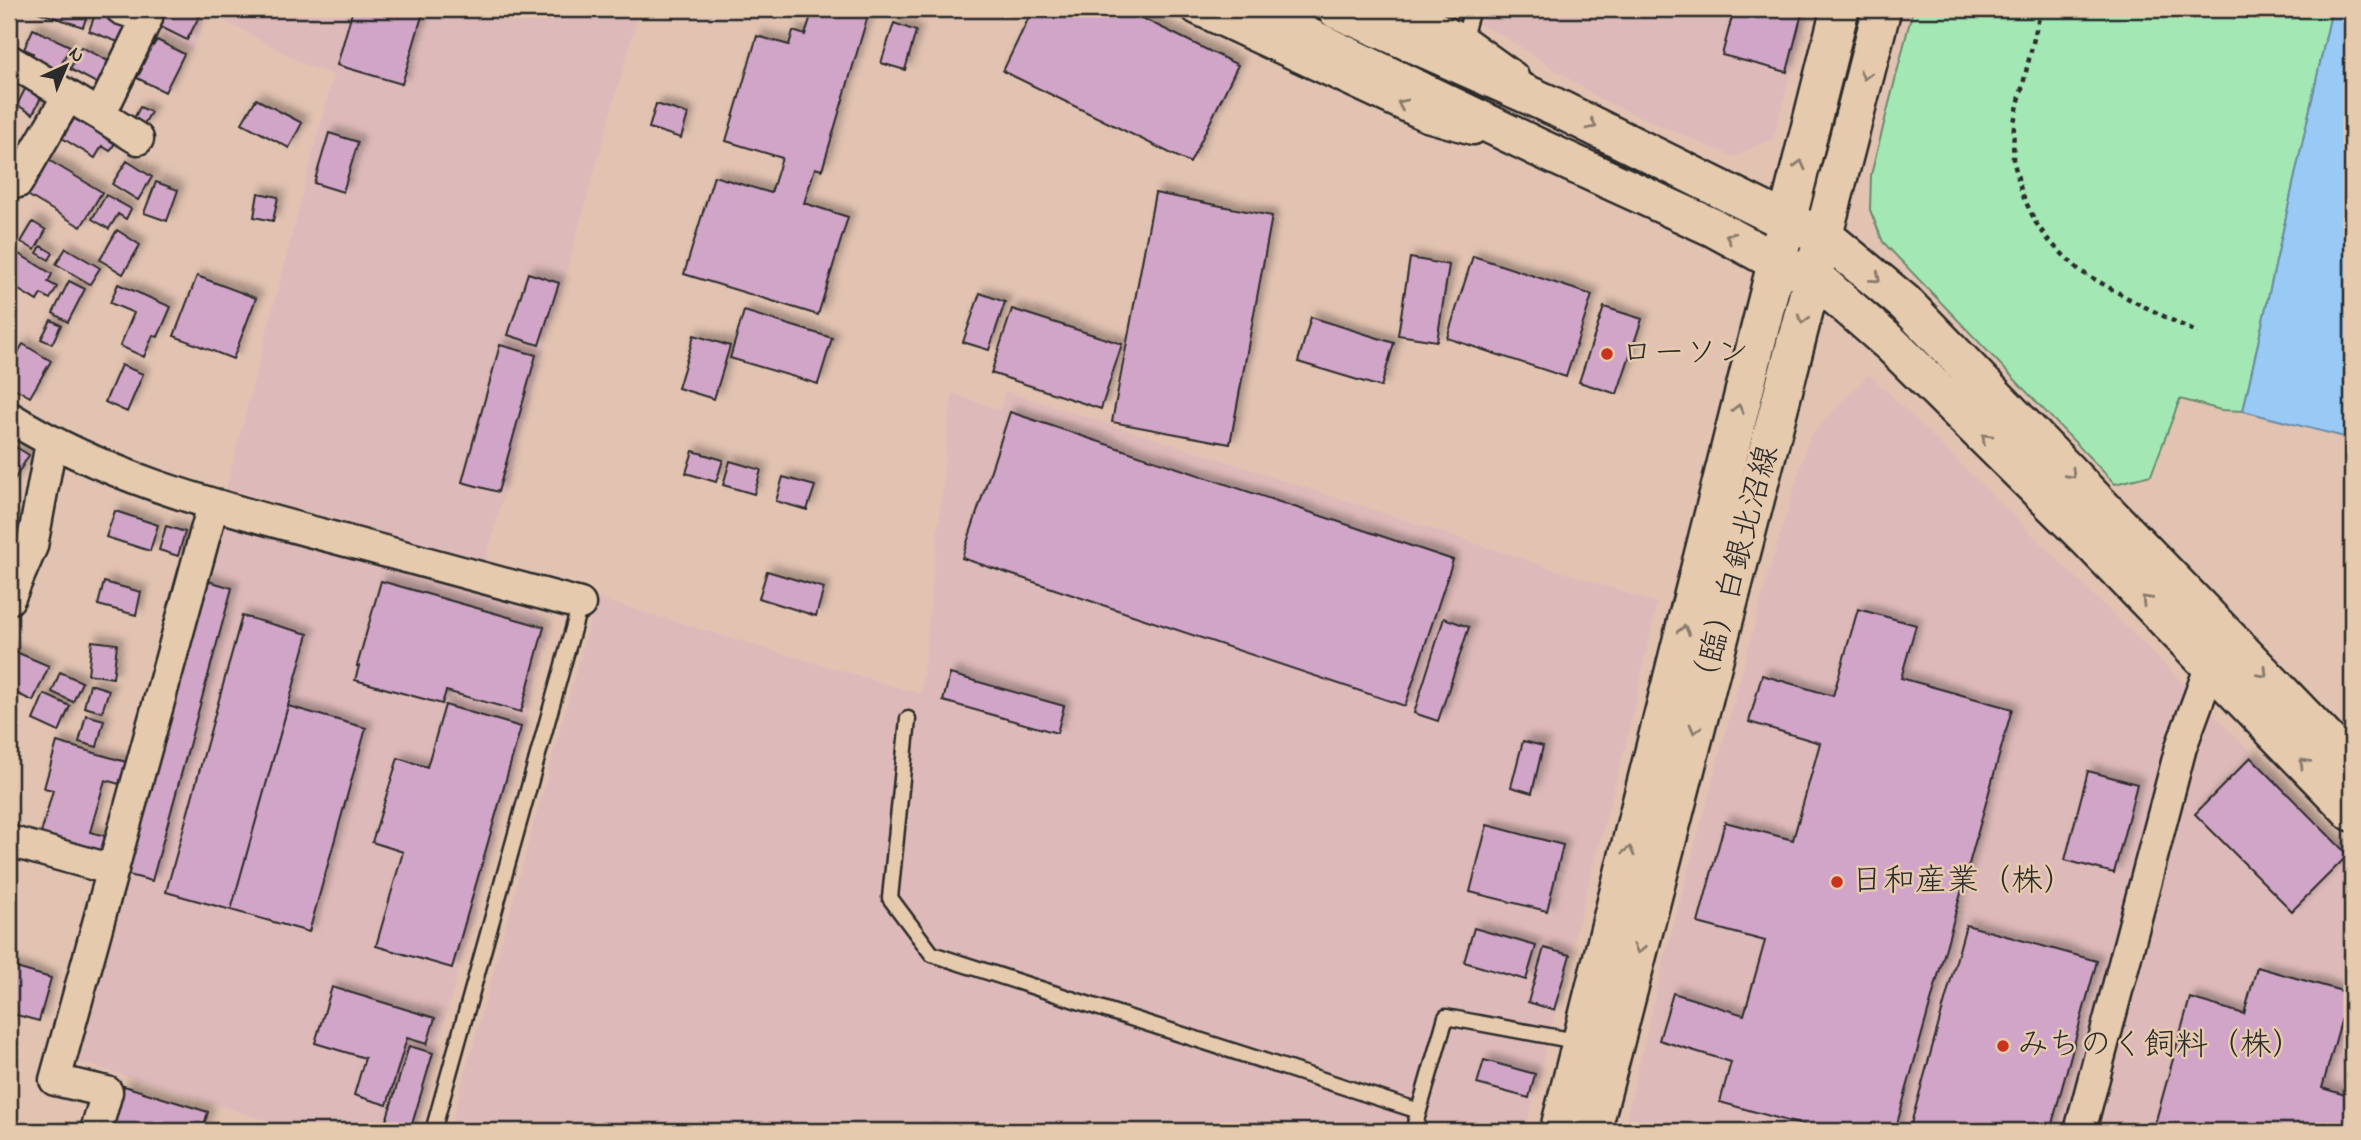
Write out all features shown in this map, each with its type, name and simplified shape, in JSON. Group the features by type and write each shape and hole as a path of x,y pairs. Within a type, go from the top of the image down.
{"street":[{"path":"100,115 147,18 121,9"},
{"path":"1197,9 1427,116 1537,147"},
{"path":"1250,9 1537,147 1714,228 1775,261 1814,277 1911,364 2088,539 2352,812"},
{"path":"1336,9 1452,49"},
{"path":"1399,9 1452,49 1553,106 1785,221 1823,235 1905,303 2352,766"},
{"name":"（臨）白銀北沼線","path":"1592,1131 1597,1047 1775,261 1840,9"},
{"name":"（臨）白銀北沼線","path":"1559,1131 1597,1047 1814,277 1882,9"},
{"path":"9,60 138,139"},
{"path":"18,182 68,96"},
{"path":"9,418 51,443 127,477 213,505 580,604"},
{"path":"9,598 32,546 51,443"},
{"path":"96,1131 107,1092 55,1080 213,505"},
{"path":"2080,1131 2181,747 2224,632"},
{"path":"9,841 113,870"}],"lane":[{"path":"1452,49 1472,9"},
{"path":"433,1131 580,604"},
{"path":"908,719 890,898 932,954 1419,1111"},
{"path":"1413,1131 1446,1017 1597,1047"}],"path":[{"path":"2041,9 2014,122 2013,159 2022,194 2036,223 2050,242 2080,271 2131,300 2198,332"}],"shaded area":[{"path":"157,9 640,9 485,562 226,489 333,75 309,67 209,12 192,51 148,28"},
{"path":"1447,9 1809,9 1773,139 1734,157 1601,100 1504,36"},
{"path":"1869,374 2164,664 2352,855 2352,1131 1623,1131 1664,959 1769,571 1810,436"},
{"path":"1005,391 1657,603 1629,733 1525,1131 449,1131 596,598 921,694 952,393 1000,410"},
{"path":"221,519 537,612 550,634 415,1131 300,1131 74,1060"}],"green space":[{"path":"1913,9 2332,9 2243,411 2221,410 2180,399 2151,475 2115,484 1883,242 1870,210 1871,175"}],"water":[{"path":"2332,9 2352,9 2352,439 2243,411"}],"building":[{"path":"29,9 89,9 83,27"},
{"path":"97,9 135,24 126,45 89,31"},
{"path":"163,9 203,9 187,40 155,24"},
{"path":"353,9 424,9 402,84 337,65"},
{"path":"813,9 859,9 869,12 822,170 815,168 804,203 848,217 818,315 684,274 714,176 771,193 782,158 726,141 757,36 789,45 793,31 805,35"},
{"path":"1033,9 1124,9 1238,65 1190,163 1003,71"},
{"path":"1734,9 1803,9 1787,72 1722,55"},
{"path":"894,23 916,31 905,70 881,63"},
{"path":"33,29 70,46 58,72 30,59 33,53 24,49"},
{"path":"157,40 184,54 165,92 137,78 142,69 133,64 145,42 153,46"},
{"path":"81,47 114,64 102,86 70,69"},
{"path":"9,71 21,77 9,102"},
{"path":"27,85 43,93 33,114 17,105"},
{"path":"256,99 302,123 289,148 242,123"},
{"path":"656,104 688,114 681,138 649,128"},
{"path":"140,107 151,112 141,129 131,124"},
{"path":"76,116 116,141 110,151 102,146 95,158 62,138"},
{"path":"329,133 358,142 343,192 314,183"},
{"path":"45,158 102,192 81,227 24,193"},
{"path":"127,161 152,177 138,200 112,184"},
{"path":"156,182 178,190 167,221 144,213"},
{"path":"258,193 278,197 273,221 254,217"},
{"path":"1155,193 1272,216 1230,444 1112,422"},
{"path":"106,195 131,209 126,219 118,214 109,229 92,219"},
{"path":"33,222 46,230 35,250 21,242"},
{"path":"117,230 140,245 123,274 100,260"},
{"path":"41,246 53,253 49,260 37,253"},
{"path":"66,248 100,268 90,284 56,264"},
{"path":"19,254 52,274 48,282 57,287 50,299 41,294 37,301 9,284 9,271"},
{"path":"1473,256 1592,295 1566,377 1447,338"},
{"path":"1410,258 1449,265 1437,341 1398,335"},
{"path":"528,273 559,283 539,345 508,335"},
{"path":"197,276 256,298 233,359 174,336"},
{"path":"69,281 85,289 68,322 53,313"},
{"path":"118,284 171,307 158,337 153,335 144,357 120,346 134,313 110,303"},
{"path":"980,293 1005,302 989,350 963,342"},
{"path":"1604,307 1642,319 1617,394 1579,382"},
{"path":"1012,309 1122,344 1101,409 991,373"},
{"path":"744,311 832,338 818,384 730,358"},
{"path":"1311,317 1394,343 1381,387 1298,362"},
{"path":"51,320 61,325 52,344 41,339"},
{"path":"694,335 730,346 714,399 678,388"},
{"path":"23,344 51,361 30,397 9,385 9,367"},
{"path":"500,345 536,355 498,492 462,482"},
{"path":"121,365 143,374 127,412 105,402"},
{"path":"1010,412 1453,560 1405,706 962,558"},
{"path":"16,447 29,455 11,485 9,459"},
{"path":"693,451 723,460 716,482 686,473"},
{"path":"730,461 761,470 754,494 723,485"},
{"path":"783,477 815,486 807,510 776,501"},
{"path":"115,511 158,525 150,551 106,537"},
{"path":"166,526 185,532 178,556 159,550"},
{"path":"767,571 824,588 816,616 759,598"},
{"path":"205,580 232,588 152,881 125,874"},
{"path":"381,581 544,627 521,712 446,691 442,704 355,680"},
{"path":"104,582 141,592 136,615 98,605"},
{"name":"日和産業（株）","path":"1858,609 1916,625 1901,678 2012,709 1895,1131 1823,1131 1720,1102 1731,1062 1659,1040 1673,993 1744,1015 1765,941 1698,923 1725,822 1793,840 1820,743 1749,722 1762,675 1833,696"},
{"path":"242,616 308,634 231,910 166,892"},
{"path":"1444,618 1469,627 1438,721 1414,713"},
{"path":"92,641 117,644 113,678 88,674"},
{"path":"9,649 49,666 33,701 9,690"},
{"path":"60,672 82,682 73,702 52,692"},
{"path":"950,674 1064,706 1057,733 943,701"},
{"path":"90,684 109,690 102,712 84,707"},
{"path":"44,694 70,706 59,732 33,720"},
{"path":"445,705 521,727 452,968 376,946 403,852 372,842 398,758 427,767"},
{"path":"288,706 366,728 309,932 231,910"},
{"path":"86,715 104,720 97,747 79,742"},
{"path":"1523,741 1543,746 1532,793 1511,787"},
{"path":"57,742 126,762 119,784 105,780 90,832 105,836 100,854 40,837 53,790 44,788"},
{"path":"2251,757 2348,855 2292,911 2195,814"},
{"path":"2088,771 2137,784 2114,873 2065,860"},
{"path":"1487,825 1563,845 1547,911 1470,892"},
{"name":"みちのく飼料（株）","path":"1966,925 2097,961 2050,1131 1909,1131"},
{"path":"1474,928 1536,946 1526,980 1464,962"},
{"path":"1544,948 1570,955 1554,1010 1528,1002"},
{"path":"9,966 51,978 39,1021 9,1013"},
{"path":"2257,967 2349,993 2322,1088 2352,1097 2352,1131 2153,1131 2190,998 2244,1014"},
{"path":"332,987 435,1018 427,1044 407,1038 387,1105 354,1095 365,1058 315,1043"},
{"path":"409,1046 433,1053 410,1131 383,1131"},
{"path":"1484,1060 1535,1074 1529,1098 1477,1084"},
{"path":"124,1086 208,1112 202,1131 132,1131 113,1125"}],"place":[{"name":"ローソン","path":"1607,354"},
{"name":"日和産業（株）","path":"1837,882"},
{"name":"みちのく飼料（株）","path":"2003,1046"}]}
